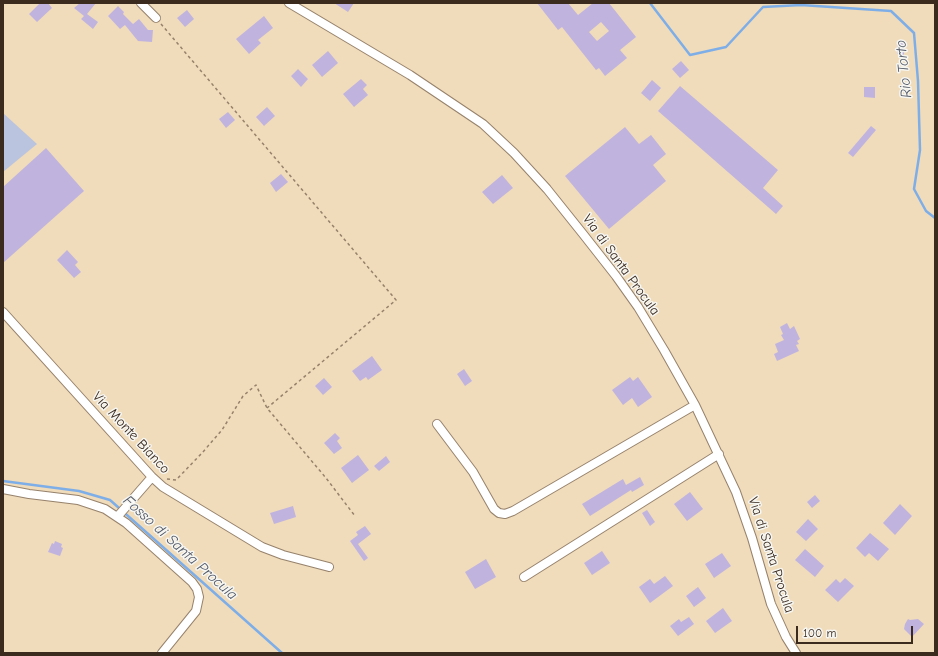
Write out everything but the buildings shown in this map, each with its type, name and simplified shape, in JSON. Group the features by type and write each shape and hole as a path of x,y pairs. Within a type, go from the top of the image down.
{"street":[{"path":"141,3 156,18"},
{"name":"Via di Santa Procula","path":"289,3 410,75 468,113 505,143 547,189 616,276 652,329 695,405 720,454 747,522 773,609 786,637 796,653"},
{"name":"Via Monte Bianco","path":"3,312 152,477 166,489 262,547 283,556 329,567"},
{"path":"437,424 473,472 494,509 499,513 505,514 513,511 695,405"},
{"path":"524,577 720,454"},
{"path":"118,516 152,477"},
{"path":"3,489 78,500 100,507 118,516 190,580 198,592 199,602 195,613 162,653"}],"path":[{"path":"156,18 396,300 267,408"},
{"path":"152,477 176,480 222,430 243,396 256,385 267,408 326,478 355,516"}],"shaded area":[{"path":"3,113 37,144 3,172"}],"waterway":[{"name":"Rio Torto","path":"650,3 690,55 726,47 763,7 801,5 891,11 914,33 918,81 920,150 914,189 926,211 935,218"},
{"name":"Fosso di Santa Procula","path":"3,481 79,491 110,500 282,653"}]}
